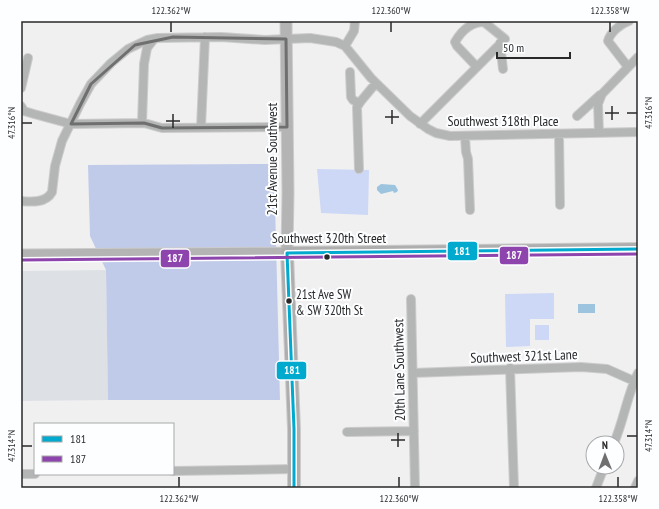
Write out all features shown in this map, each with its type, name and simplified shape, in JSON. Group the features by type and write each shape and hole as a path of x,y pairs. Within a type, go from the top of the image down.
{"main road":[{"name":"21st Avenue Southwest","path":"286,21 287,253 294,429 294,488"},
{"name":"Southwest 320th Street","path":"21,256 638,249"}],"street":[{"path":"21,201 38,201 50,196 62,141 91,84 111,63 135,44 154,39 173,37 205,37 266,40 286,38 323,39 345,46 354,30 355,21"},
{"path":"628,67 608,42 609,38 620,25 629,21"},
{"path":"420,124 477,67 500,43 505,39 488,24 478,22 468,26 455,43 477,67"},
{"path":"201,127 205,37"},
{"path":"142,123 144,64 147,48 154,39"},
{"path":"500,43 503,69"},
{"name":"Southwest 318th Place","path":"345,46 376,83 401,108 420,124 436,133 450,136 465,136 638,132"},
{"path":"577,116 638,57"},
{"path":"21,88 28,58"},
{"path":"350,72 351,96 353,100 359,104"},
{"path":"359,169 357,112 359,104 376,83"},
{"path":"599,133 598,104 604,91"},
{"path":"21,106 24,111 71,124 142,123 162,128 287,127"},
{"path":"559,134 560,205"},
{"path":"465,136 465,150 468,159 470,210"},
{"name":"20th Lane Southwest","path":"411,299 415,488"},
{"name":"Southwest 321st Lane","path":"412,373 510,368 581,367 607,369 636,377"},
{"path":"510,368 514,488"},
{"path":"618,435 636,377"},
{"path":"348,432 414,431"},
{"path":"174,472 294,470"},
{"path":"21,474 34,474"},
{"path":"596,488 601,475"},
{"path":"635,488 638,481"}],"highlighted area":[{"path":"173,37 286,39 287,127 162,128 144,123 71,124 91,84 135,45"}],"shaded area":[{"path":"274,164 280,400 108,400 106,270 90,236 88,165"},
{"path":"317,169 369,170 368,215 321,213"},
{"path":"381,184 395,185 398,190 394,193 393,191 381,194 377,190 377,187"},
{"path":"106,270 108,400 21,401 21,271"},
{"path":"554,293 554,319 530,319 530,346 506,347 505,294"},
{"path":"578,304 595,304 595,313 578,313"},
{"path":"535,325 549,325 549,340 535,340"}],"transit line":[{"name":"181","path":"287,253 638,249"},
{"name":"181","path":"287,253 294,429 294,488"},
{"name":"187","path":"21,260 638,254"}],"place":[{"name":"21st Ave SW & SW 320th St","path":"289,301"}]}
